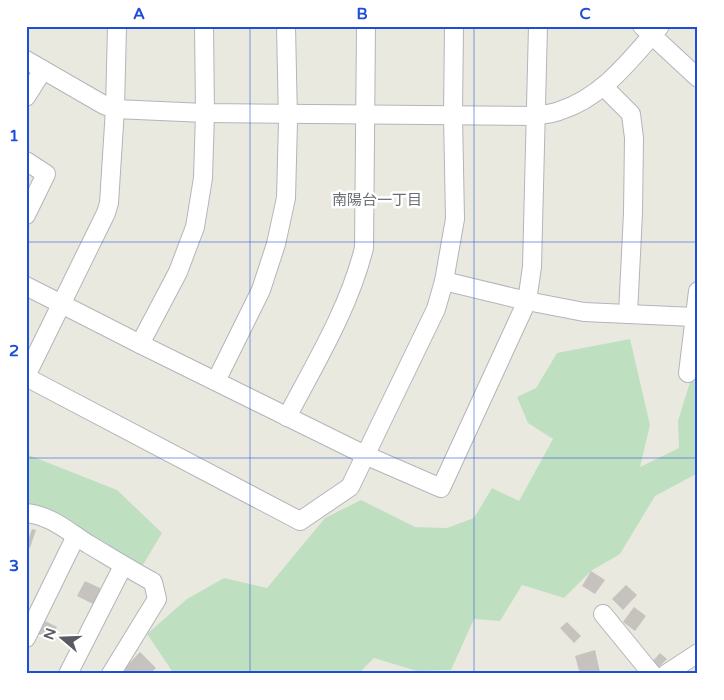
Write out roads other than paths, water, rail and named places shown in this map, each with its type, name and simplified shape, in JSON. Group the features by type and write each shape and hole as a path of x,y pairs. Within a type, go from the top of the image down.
{"street":[{"path":"117,26 115,109 109,203 106,213 26,377 300,521 350,487 436,309 444,281 455,219 454,26"},
{"path":"140,344 178,272 196,227 203,178 205,113 204,26"},
{"path":"216,381 261,290 276,244 286,198 288,114 286,26"},
{"path":"288,417 346,302 357,275 364,248 366,26"},
{"path":"26,286 365,455 441,488 527,301 532,267 538,26"},
{"path":"26,60 104,105 115,109 205,113 536,116 558,112 587,99 620,73 652,29 698,78"},
{"path":"26,97 43,70"},
{"path":"604,87 630,114 634,138 633,213 628,314"},
{"path":"26,161 46,174 26,215"},
{"path":"444,281 527,301 584,312 694,317"},
{"path":"688,373 698,291"},
{"path":"26,512 37,514 60,526 123,566 153,582 156,599 111,674"},
{"path":"26,638 76,536"},
{"path":"68,674 123,566"},
{"path":"603,614 652,674"},
{"path":"666,674 698,653"}],"district":[{"name":"南陽台一丁目","path":"377,200"}]}
